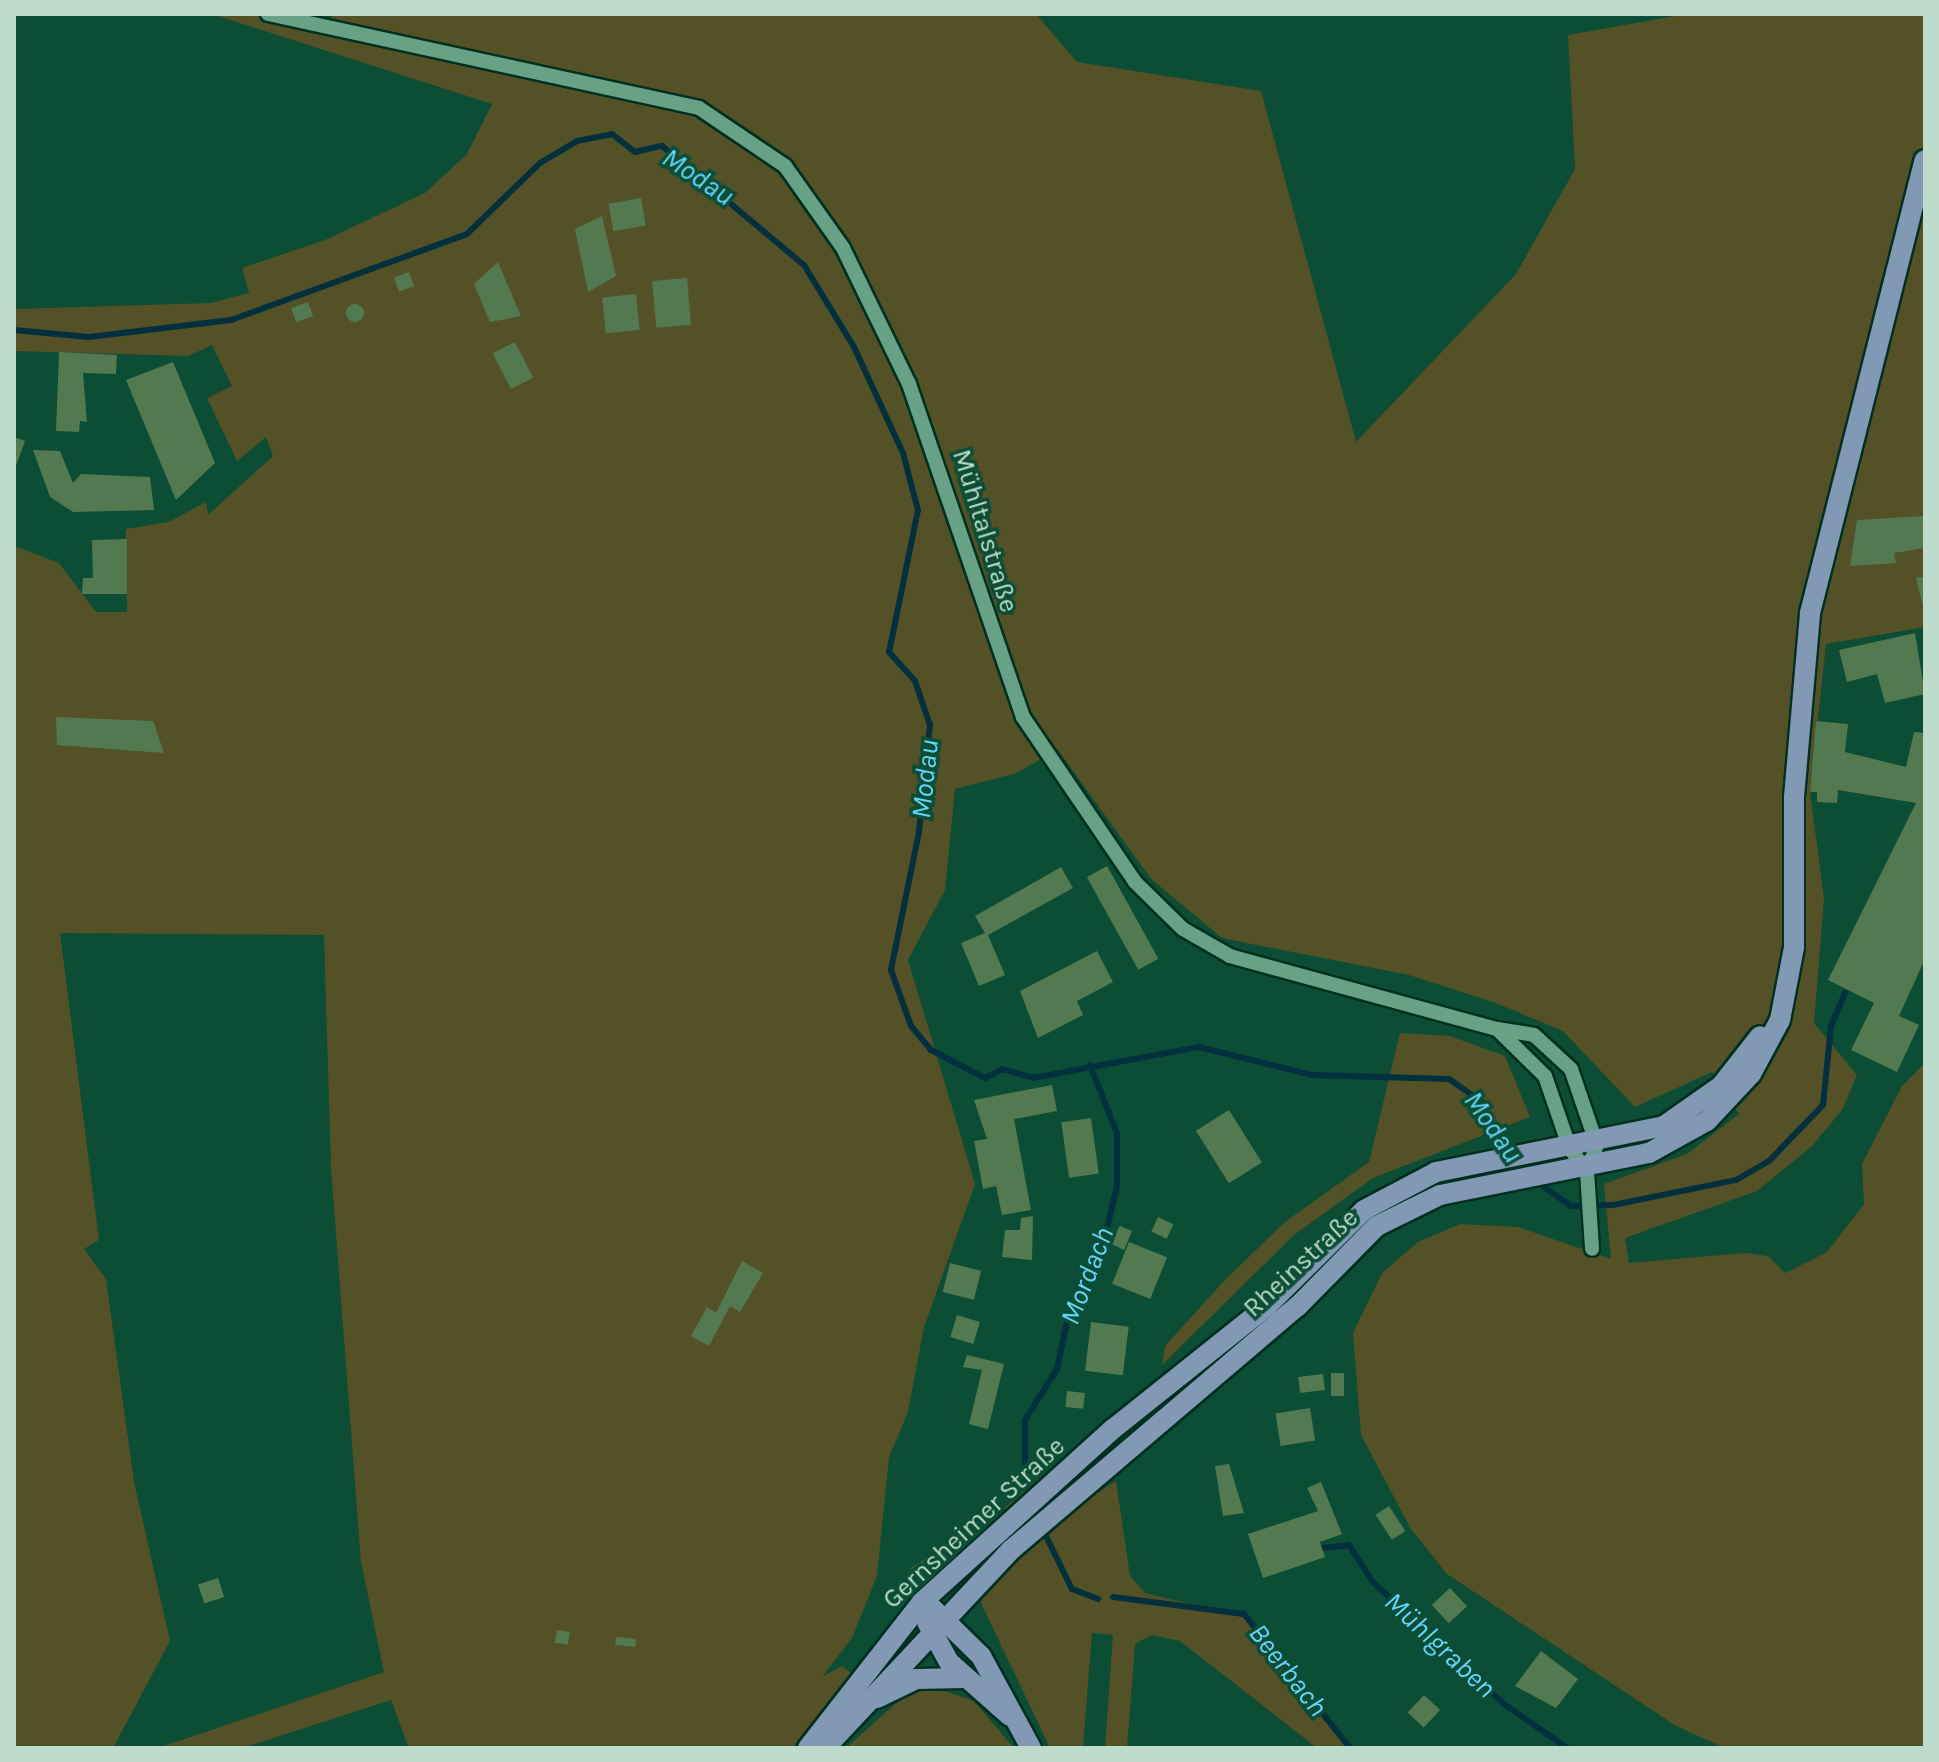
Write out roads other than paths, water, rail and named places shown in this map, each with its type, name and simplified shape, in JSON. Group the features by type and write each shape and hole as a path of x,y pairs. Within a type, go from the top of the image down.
{"main road":[{"path":"1790,975 1798,715 1810,613 1925,160"},
{"name":"Rheinstraße","path":"1090,1450 1267,1306 1364,1210 1424,1176 1493,1160 1597,1145 1650,1132 1710,1096 1759,1037 1790,975"},
{"name":"Rheinstraße","path":"1106,1467 1297,1307 1377,1226 1440,1195 1559,1174 1588,1180 1674,1142 1725,1106 1769,1045 1790,975"},
{"name":"Gernsheimer Straße","path":"808,1748 922,1602 1090,1450"},
{"name":"Gernsheimer Straße","path":"943,1615 1106,1467"},
{"path":"922,1602 943,1615 981,1656 1028,1739"},
{"path":"922,1602 929,1632 965,1678 1028,1739"},
{"path":"929,1632 943,1615"},
{"name":"Gernsheimer Straße","path":"825,1748 929,1632"},
{"path":"863,1705 916,1679 965,1678"}],"street":[{"name":"Mühltalstraße","path":"268,14 657,96 699,108 754,140 793,176 843,248 937,451 1023,717 1135,882 1183,929 1230,956 1497,1029 1545,1076 1570,1149 1588,1180"},
{"path":"1497,1029 1534,1035 1563,1060 1587,1099 1597,1145 1588,1180 1594,1222 1592,1249"}],"waterway":[{"name":"Modau","path":"14,330 89,337 231,320 467,234 540,163 577,141 612,134 635,152 662,146 804,265 854,347 903,453 918,510 889,652 915,681 930,725 919,832 891,970 911,1026 931,1050 985,1078 1002,1069 1033,1078 1199,1047 1312,1075 1449,1079 1482,1102 1506,1153"},
{"name":"Modau","path":"1534,1180 1571,1206 1613,1205 1736,1180 1769,1161 1823,1105 1831,1026 1845,993"},
{"name":"Mordach","path":"1025,1483 1025,1420 1057,1369 1067,1321 1102,1250 1117,1186 1117,1133 1090,1065"},
{"name":"Mordach","path":"1046,1536 1072,1589 1098,1599"},
{"name":"Mühlgraben","path":"1322,1548 1349,1545 1372,1581 1504,1704 1567,1748"},
{"name":"Beerbach","path":"1113,1597 1244,1614 1350,1748"}]}
